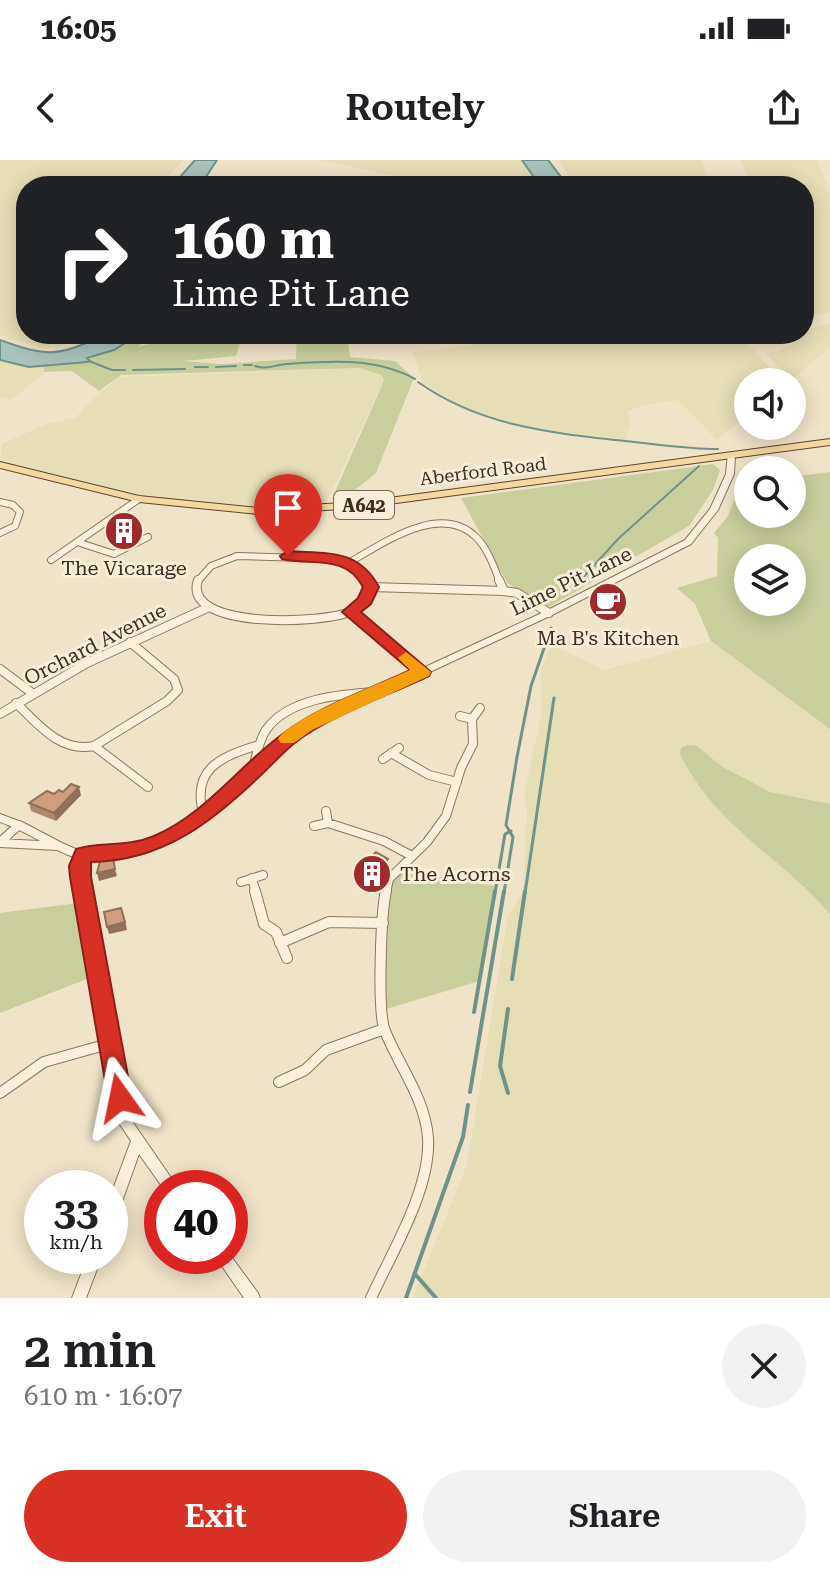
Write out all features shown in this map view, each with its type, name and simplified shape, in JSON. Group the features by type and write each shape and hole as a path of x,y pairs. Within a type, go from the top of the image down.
{"main road":[{"name":"Aberford Road","path":"0,465 139,499 226,510 328,508 830,442"}],"street":[{"name":"Lime Pit Lane","path":"83,855 107,856 140,849 184,829 204,816 306,726 549,613 688,542 714,510 730,474 731,455"},
{"path":"51,560 139,499"},
{"path":"0,502 13,505 20,512 15,526 0,533"},
{"path":"371,587 365,600 351,612 316,620 233,616 207,608 197,597 195,585 198,576 210,566 237,556 288,556 350,562 417,527 453,526 477,538 504,591"},
{"path":"288,556 294,527"},
{"path":"77,542 112,557 123,554 148,537"},
{"path":"350,562 363,573 371,587"},
{"path":"371,587 504,591 517,593 549,613"},
{"name":"Orchard Avenue","path":"0,714 32,693 130,642 207,608"},
{"path":"351,612 423,672"},
{"path":"16,703 67,747 81,750 94,746 167,701 178,690 174,679 130,642"},
{"path":"0,669 32,693"},
{"name":"Lime Pit Lane","path":"252,772 267,728 286,712 322,701 377,692"},
{"path":"371,1298 418,1194 427,1163 428,1138 424,1114 384,1029 380,1011 382,909 389,879 437,831 446,816 473,744 466,718 480,708"},
{"path":"204,816 198,792 199,783 207,772 229,754 259,745"},
{"path":"94,746 148,787"},
{"path":"391,753 429,775 457,782"},
{"path":"326,811 328,823"},
{"path":"0,818 83,855 79,866 108,1044 126,1123 158,1170"},
{"path":"314,826 328,823 384,841 412,856"},
{"path":"0,842 19,825"},
{"path":"0,842 58,846"},
{"path":"241,882 263,875"},
{"path":"252,878 264,924 276,932 287,958"},
{"path":"280,943 322,923 383,923"},
{"path":"279,1082 305,1070 326,1050 384,1029"},
{"path":"0,1093 44,1062 108,1044"},
{"path":"127,1170 137,1142"},
{"path":"79,1298 88,1274"},
{"path":"235,1274 253,1298"}],"shaded area":[{"path":"0,160 183,160 169,176 16,176 16,340 0,336"},
{"path":"321,160 522,160 533,176 393,176"},
{"path":"557,160 702,160 707,176 569,176"},
{"path":"740,160 817,160 830,192 830,313 814,315 814,176 747,176"},
{"path":"830,323 830,347 806,368 780,368 765,353 776,352 791,344 814,344 814,328"},
{"path":"30,344 66,344 64,345 45,348"},
{"path":"476,344 748,344 769,368 734,368 734,425 717,440 678,400 644,405 628,411 630,424 625,439 544,430 472,414 423,383 413,352"},
{"path":"0,360 29,367 44,366 44,374 11,400 0,397"},
{"path":"373,370 382,375 384,381 326,503 261,507 141,496 0,461 2,444 46,424 77,417 119,377"},
{"path":"711,641 830,729 830,1298 413,1298 467,1165 508,915 523,892 527,809 524,793 541,717 541,669 552,645 604,670"}],"green space":[{"path":"126,344 141,344 138,347 150,344 240,344 236,356 183,361 221,364 296,359 297,344 348,344 350,357 395,361 414,378 376,473 349,495 335,492 384,381 382,375 360,368 121,375 99,391 72,371 44,372 44,366 82,360"},
{"path":"713,464 720,470 713,490 689,526 547,608 507,583 461,498"},
{"path":"830,472 830,729 711,641 695,604 677,588 717,576 718,538 714,533 728,516 734,501 734,528 806,528 806,475"},
{"path":"697,746 721,766 770,792 830,804 830,914 711,801 680,754 681,748"},
{"path":"399,870 496,886 479,981 380,1011 386,892"},
{"path":"86,902 97,975 0,1013 0,913"}],"water":[{"path":"195,160 217,160 207,176 181,176"},
{"path":"522,160 548,160 560,176 533,176"},
{"path":"0,340 43,352 83,344 124,344 87,358 90,361 87,362 29,367 0,360"}],"building":[{"path":"121,518 134,523 124,529 112,524"},
{"path":"611,587 621,593 607,601 598,595"},
{"path":"71,784 79,787 54,813 29,803 47,791 54,794 59,790 63,792"},
{"path":"376,852 388,859 367,881 355,873"},
{"path":"113,858 115,869 97,873 100,861"},
{"path":"121,908 125,922 107,927 104,912"}],"waterway":[{"path":"89,361 112,370 125,370"},
{"path":"255,366 352,362 384,367 415,379"},
{"path":"244,365 252,365"},
{"path":"216,367 236,366"},
{"path":"195,367 208,367"},
{"path":"133,370 185,369"},
{"path":"418,382 466,409 517,425 597,438 718,449"},
{"path":"579,582 618,539 699,466"},
{"path":"510,832 506,825 531,686 551,628"},
{"path":"525,893 554,698"},
{"path":"495,893 505,834 510,832"},
{"path":"504,893 513,837 510,832"},
{"path":"474,1012 495,891"},
{"path":"470,1092 504,891"},
{"path":"512,979 525,891"},
{"path":"508,1009 500,1066 508,1093"},
{"path":"406,1298 463,1137 468,1105"},
{"path":"415,1274 436,1298"}],"slow traffic":[{"path":"288,739 306,726 423,672 406,658"}],"place":[{"name":"The Vicarage","path":"124,531"},
{"name":"Ma B's Kitchen","path":"608,602"},
{"name":"The Acorns","path":"372,874"}],"route":[{"path":"120,1098 108,1044 79,866 83,855 107,856 158,843 204,816 286,740 306,726 423,672 351,612 365,600 371,587 363,573 350,562 337,559 288,556"}]}
